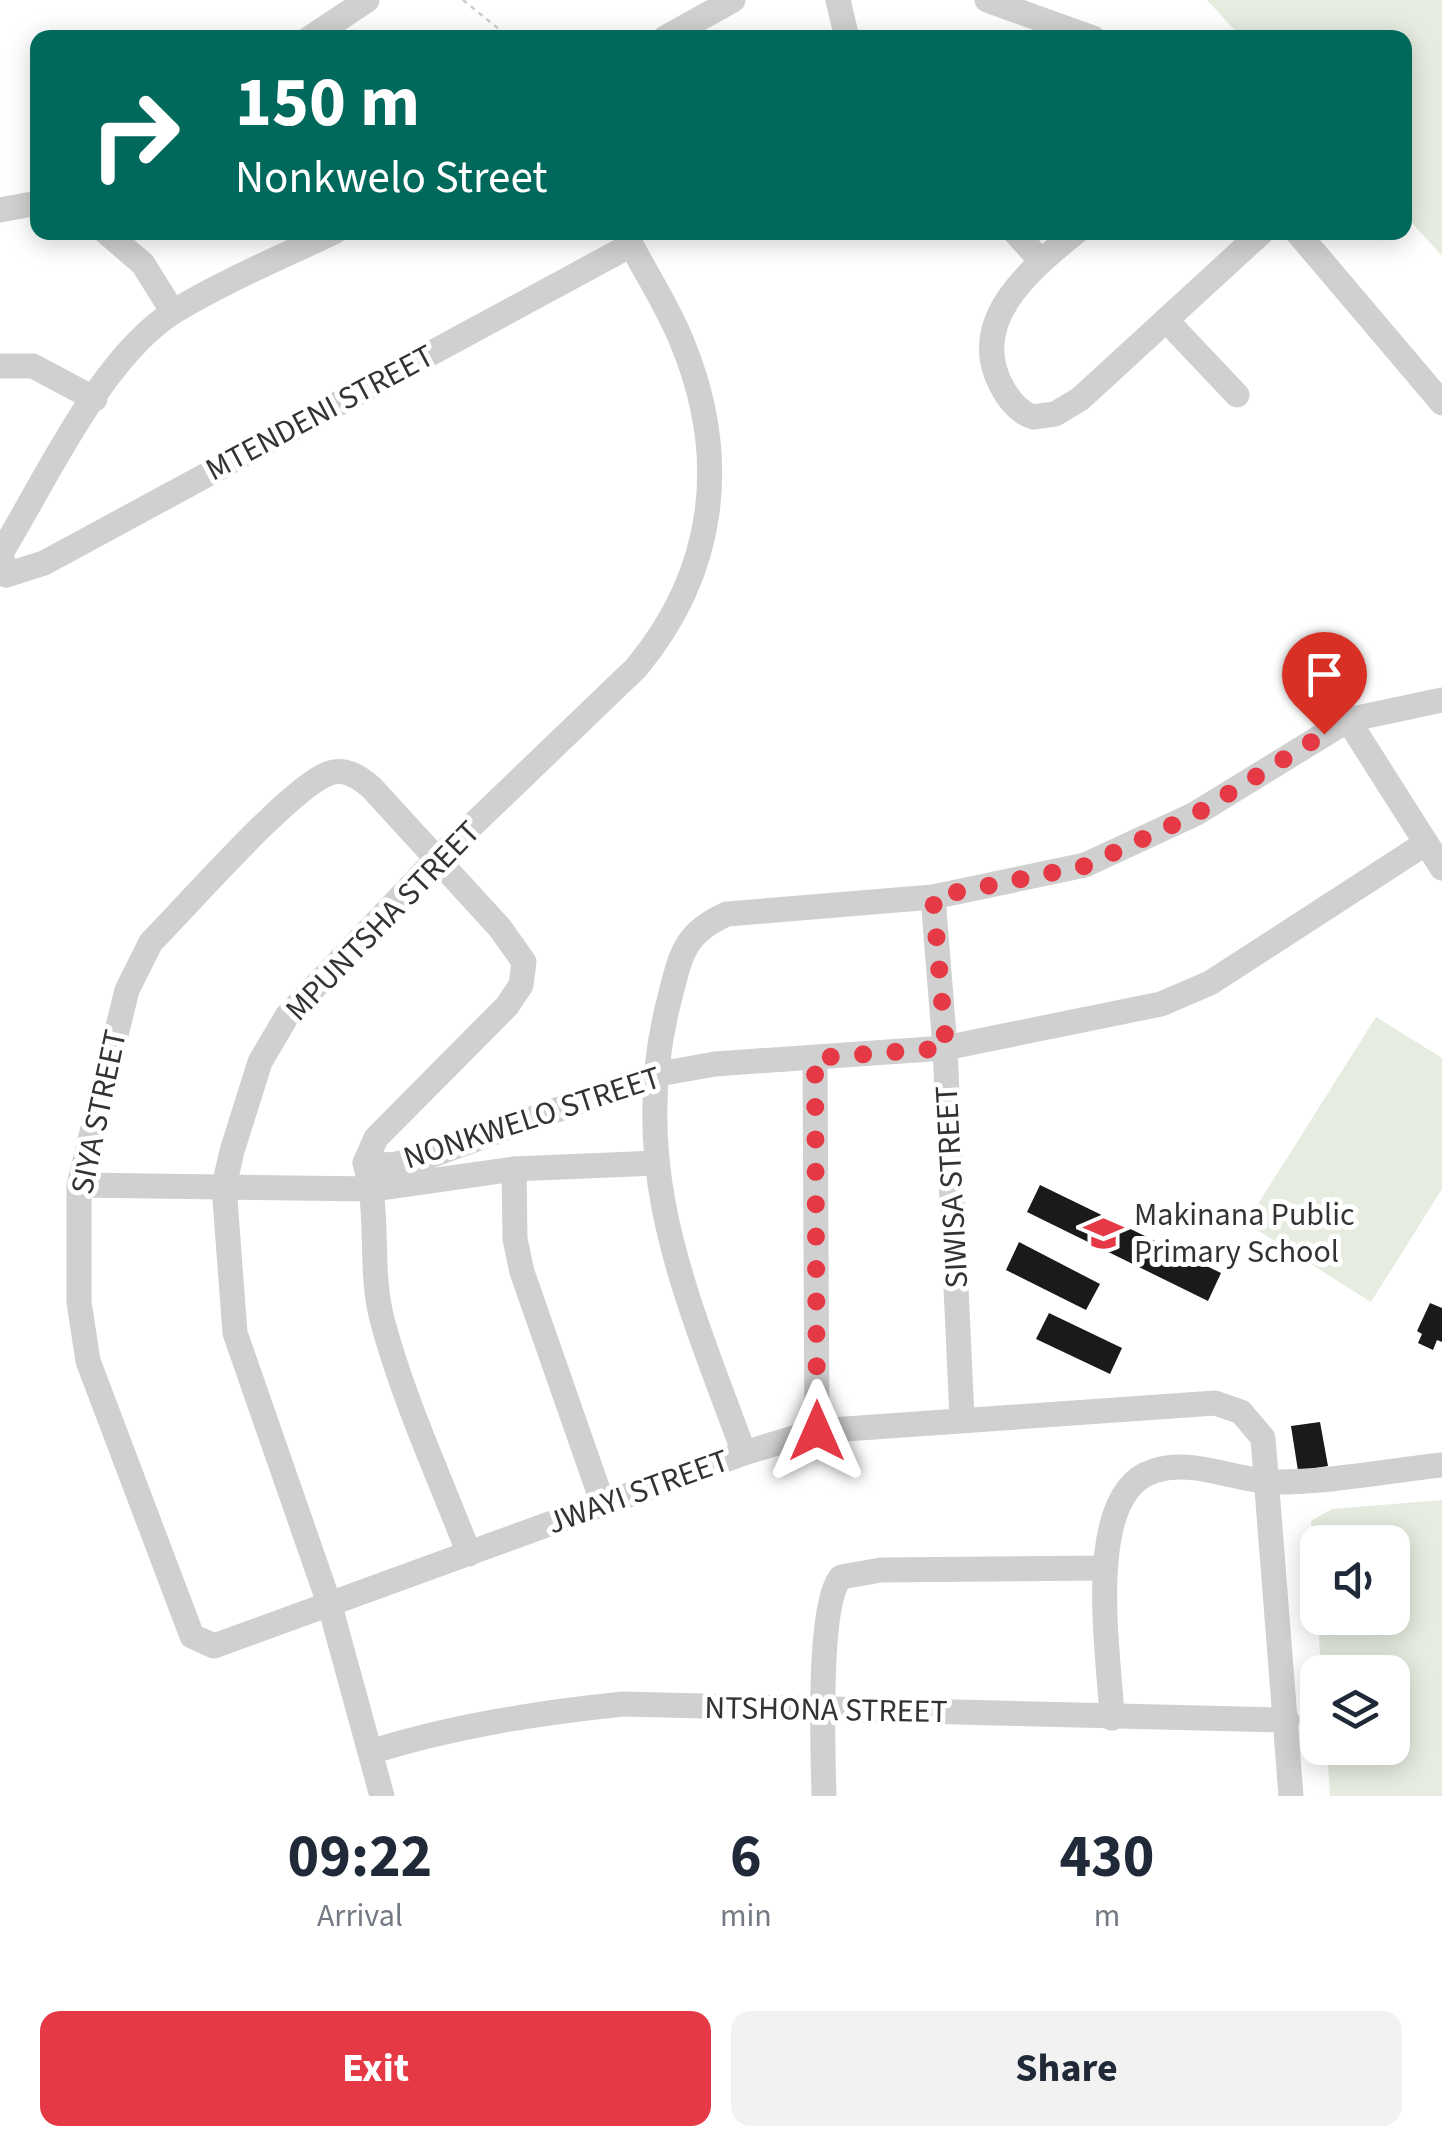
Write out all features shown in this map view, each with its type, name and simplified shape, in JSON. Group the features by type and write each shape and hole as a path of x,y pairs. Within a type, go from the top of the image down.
{"street":[{"path":"322,30 368,0"},
{"path":"679,30 733,0"},
{"path":"838,0 845,30"},
{"path":"987,0 1071,30"},
{"path":"0,210 30,204"},
{"path":"115,240 143,264 173,312"},
{"path":"2,566 95,399 129,354 173,312 315,240"},
{"name":"MTENDENI STREET","path":"2,566 44,562 626,240"},
{"name":"MPUNTSHA STREET","path":"382,1796 330,1606 235,1332 224,1186 260,1062 287,1016 436,860 636,668 664,634 684,599 704,538 710,447 702,400 682,340 629,240"},
{"path":"1021,240 1041,261"},
{"path":"1066,240 1041,261 1001,307 994,334 999,382 1026,415 1042,418 1080,399 1253,240"},
{"path":"1304,240 1442,403"},
{"path":"1166,320 1236,395"},
{"path":"0,366 33,366 95,399"},
{"path":"744,1453 676,1270 657,1163 653,1075 679,959 698,928 726,914 933,897 1085,866 1196,814 1348,720 1442,700"},
{"path":"1348,720 1442,868"},
{"name":"SIYA STREET","path":"214,1646 198,1642 186,1625 88,1362 80,1302 79,1186 101,1082 139,962 151,942 310,782 333,772 354,774 436,860"},
{"name":"NONKWELO STREET","path":"366,1163 392,1165 426,1157 653,1075 715,1064 946,1048 1190,994 1426,843"},
{"path":"436,860 522,954 524,973 508,1006 376,1138 366,1163 373,1188 375,1281 383,1325 469,1554"},
{"name":"SIWISA STREET","path":"933,897 946,1048 962,1418"},
{"path":"815,1058 817,1431"},
{"name":"NONKWELO STREET","path":"79,1186 373,1188 514,1170 657,1163"},
{"path":"514,1170 515,1238 522,1272 603,1504"},
{"name":"JWAYI STREET","path":"214,1646 744,1453 817,1431 1215,1403 1231,1406 1253,1422 1263,1438 1270,1482"},
{"path":"1112,1718 1105,1568 1118,1501 1129,1484 1152,1471 1210,1469 1270,1482 1442,1465"},
{"path":"1270,1482 1290,1796"},
{"path":"824,1796 823,1710 830,1598 840,1577 881,1570 1105,1568"},
{"name":"NTSHONA STREET","path":"370,1752 434,1732 545,1712 623,1704 1286,1720"}],"path":[{"path":"464,0 500,30"}],"shaded area":[{"path":"1207,0 1442,0 1442,256 1412,223 1412,30 1235,30"},
{"path":"1376,1017 1442,1058 1442,1189 1371,1302 1246,1223"},
{"path":"1442,1500 1442,1796 1330,1796 1328,1765 1410,1765 1410,1655 1320,1655 1319,1635 1410,1635 1410,1525 1311,1525 1311,1521 1332,1509"}],"building":[{"path":"1040,1185 1221,1273 1208,1301 1027,1212"},
{"path":"1019,1242 1100,1284 1086,1310 1006,1270"},
{"path":"1430,1303 1442,1308 1442,1342 1437,1340 1433,1350 1418,1343 1422,1334 1417,1331"},
{"path":"1049,1313 1122,1348 1110,1374 1036,1339"},
{"path":"1320,1422 1328,1466 1298,1471 1291,1426"}],"place":[{"name":"Makinana Public Primary School","path":"1104,1233"}],"route":[{"path":"817,1431 815,1058 946,1048 933,897 1085,866 1196,814 1324,734"}]}
